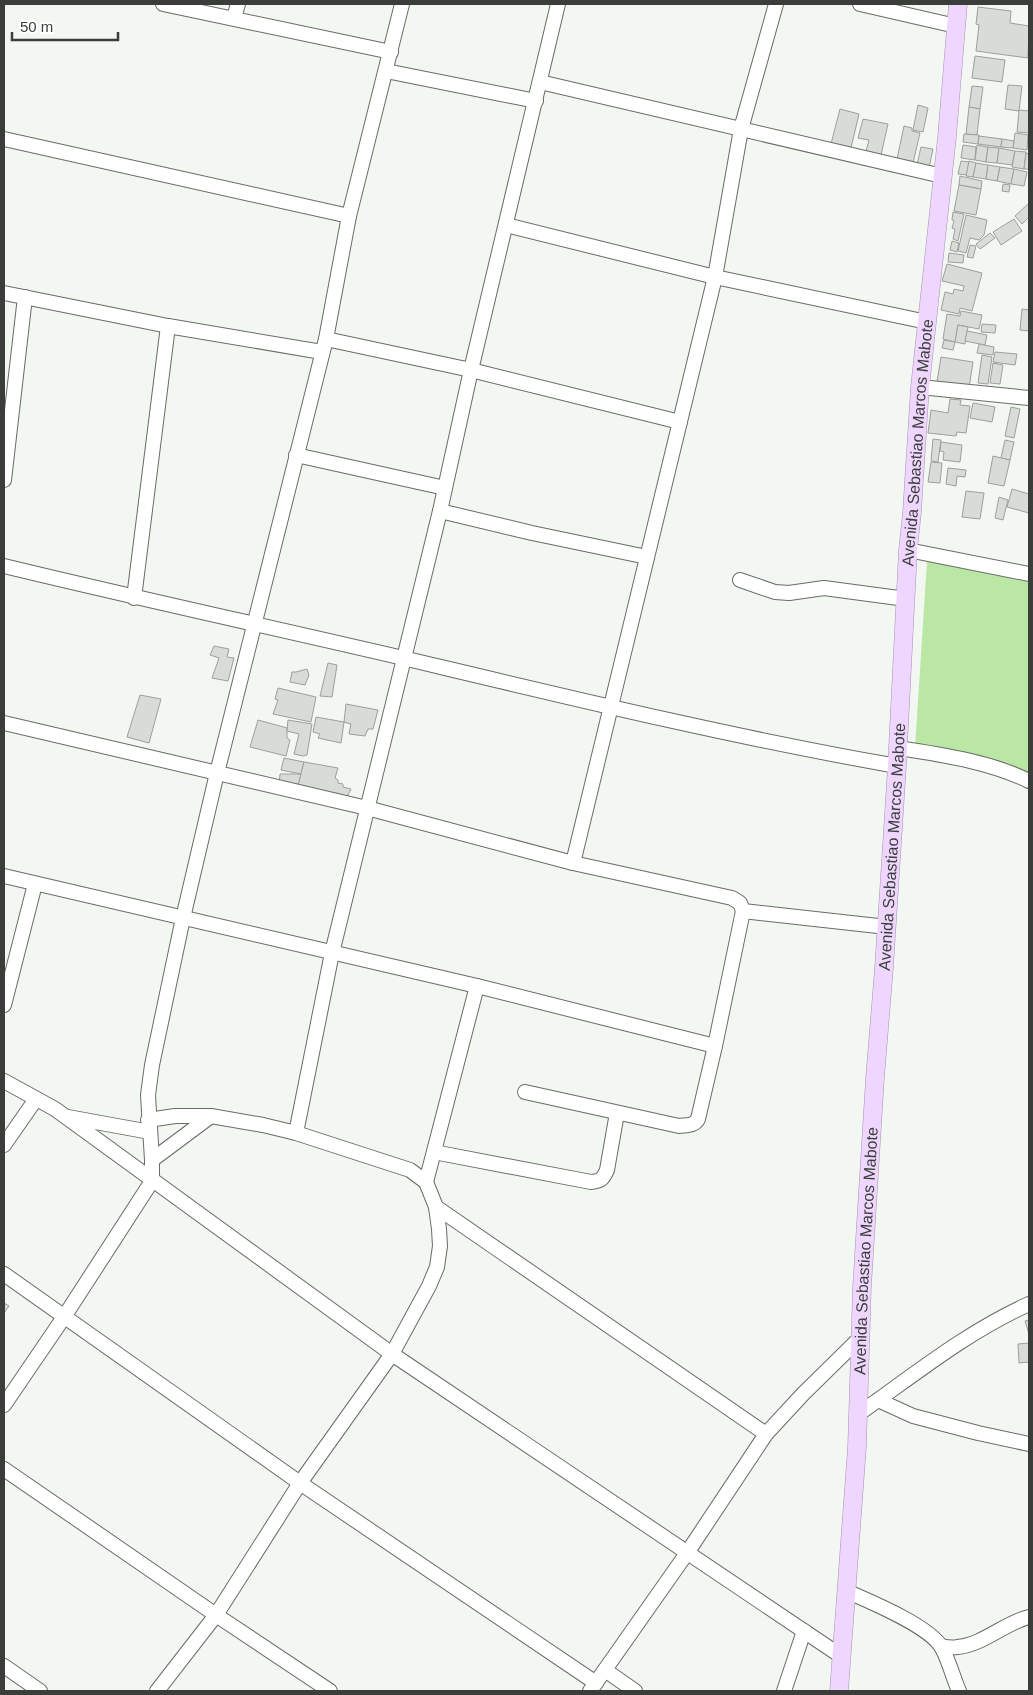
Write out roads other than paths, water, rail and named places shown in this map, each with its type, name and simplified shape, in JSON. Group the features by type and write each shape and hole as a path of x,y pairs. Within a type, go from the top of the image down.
{"main road":[{"name":"Avenida Sebastiao Marcos Mabote","path":"839,1691 857,1447 859,1339 874,1087 897,766 908,550 920,387 958,4"}],"street":[{"path":"163,4 391,52"},
{"path":"234,18 238,4"},
{"path":"4,1405 64,1318 152,1181 148,1094 152,1065 183,918 217,773 324,345 349,216 402,4"},
{"path":"296,1133 332,953 440,511 558,4"},
{"path":"573,863 715,277 741,129 776,4"},
{"path":"860,4 956,26"},
{"path":"386,71 536,100"},
{"path":"540,82 942,176"},
{"path":"4,139 349,216"},
{"path":"506,225 715,277 927,322"},
{"path":"4,293 168,326 324,345 472,370 680,422"},
{"path":"4,480 25,297"},
{"path":"134,598 168,326"},
{"path":"920,387 1029,398"},
{"path":"296,456 445,488"},
{"path":"440,511 532,534 647,556"},
{"path":"908,550 1029,574"},
{"path":"4,566 610,708 818,752 897,766"},
{"path":"740,580 775,592 789,593 824,588 906,599"},
{"path":"4,723 367,808 573,863 732,898 740,903 743,910 701,1110 696,1123 679,1126 525,1092"},
{"path":"898,748 958,758 1013,773 1029,781"},
{"path":"4,876 478,986 715,1046"},
{"path":"4,1005 35,884"},
{"path":"743,910 887,926"},
{"path":"426,1182 478,986"},
{"path":"4,1081 65,1117 392,1354 842,1656"},
{"path":"4,1145 36,1099"},
{"path":"434,1152 591,1182 600,1182 607,1170 617,1113"},
{"path":"65,1117 149,1126 175,1116 211,1116 296,1133 410,1170 426,1182 436,1207 440,1229 437,1267 429,1286 392,1354 300,1483 216,1615 156,1691"},
{"path":"152,1160 211,1116"},
{"path":"436,1207 766,1434"},
{"path":"4,1274 64,1318 593,1687 687,1553 766,1434 803,1394 859,1339"},
{"path":"857,1415 959,1341 984,1326 1029,1304"},
{"path":"878,1400 913,1416 1029,1444"},
{"path":"4,1469 330,1691"},
{"path":"846,1591 886,1609 920,1628 942,1646 959,1691"},
{"path":"942,1646 957,1647 972,1644 1017,1620 1029,1617"},
{"path":"784,1691 804,1631"},
{"path":"4,1666 40,1691"},
{"path":"605,1670 635,1691"}]}
